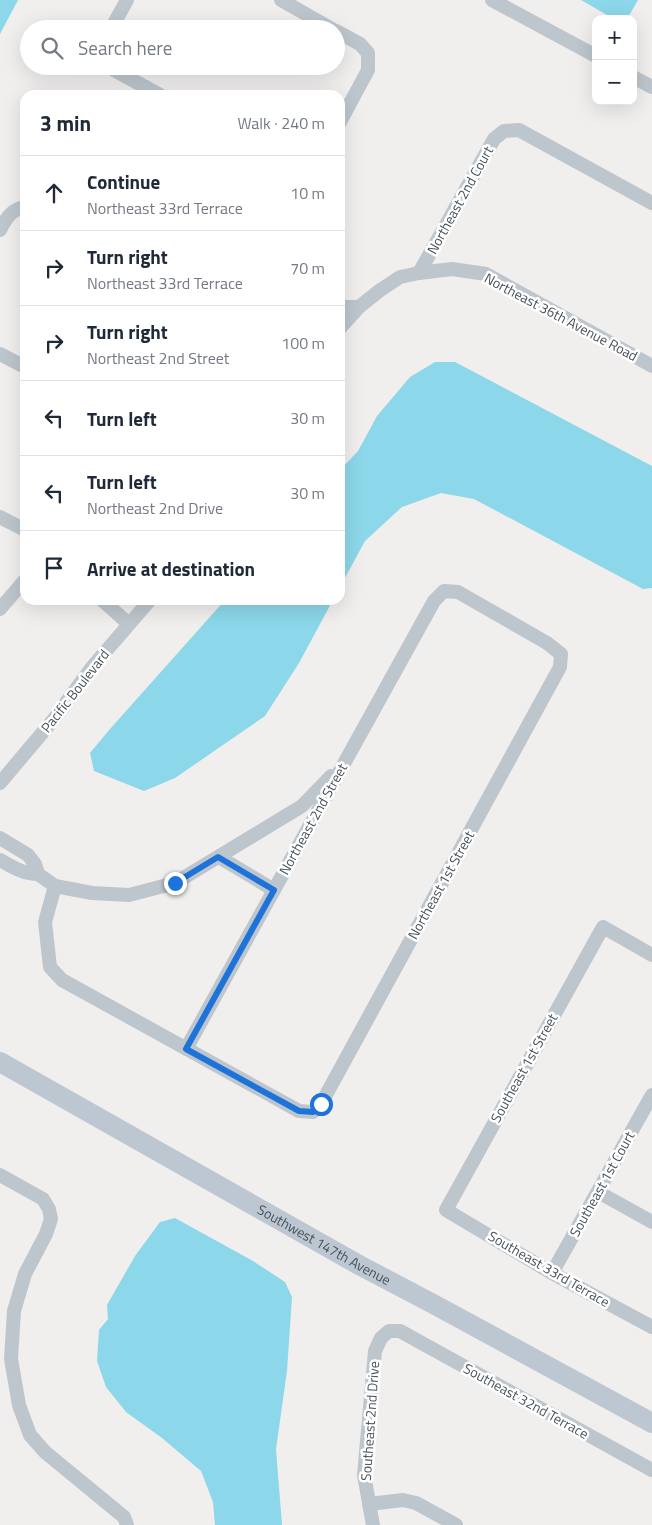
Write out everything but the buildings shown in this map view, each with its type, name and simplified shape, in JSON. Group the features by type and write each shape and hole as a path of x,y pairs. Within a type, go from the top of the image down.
{"street":[{"path":"116,20 127,0"},
{"path":"281,0 316,20"},
{"path":"497,2 592,54"},
{"path":"345,36 360,44 368,54 368,70 345,113"},
{"path":"123,75 151,90"},
{"path":"637,79 652,87"},
{"name":"Northeast 2nd Court","path":"419,273 494,138 504,131 519,130 652,203"},
{"path":"0,230 6,218 20,209"},
{"name":"Northeast 36th Avenue Road","path":"345,322 359,307 379,290 400,277 452,269 486,274 652,366"},
{"path":"345,307 359,307"},
{"path":"0,354 20,364"},
{"path":"0,517 20,527"},
{"path":"0,608 20,586"},
{"name":"Northeast 1st Street","path":"186,1049 299,1111 313,1112 321,1104 560,667 561,654 547,643 458,592 444,591"},
{"name":"Northeast 2nd Street","path":"186,1049 434,601 444,591"},
{"path":"108,605 129,624"},
{"name":"Pacific Boulevard","path":"0,783 54,719 93,666 129,624 140,605"},
{"path":"0,860 20,872 38,874 55,886 92,893 129,895 175,883 302,806 344,763"},
{"path":"0,838 28,855 35,864 38,874"},
{"path":"218,857 274,890"},
{"path":"55,886 44,922 50,967 62,980 186,1049"},
{"name":"Southeast 1st Street","path":"446,1210 603,927 652,955"},
{"name":"Southwest 147th Avenue","path":"0,1062 359,1265 652,1423"},
{"name":"Southeast 1st Court","path":"552,1273 652,1095"},
{"path":"0,1175 43,1199 49,1209 51,1219 46,1234 25,1274 14,1311 11,1359 22,1412 30,1435 45,1452 126,1521"},
{"path":"598,1192 652,1222"},
{"name":"Southeast 33rd Terrace","path":"446,1210 552,1273 652,1327"},
{"name":"Southeast 2nd Drive","path":"373,1525 364,1475 375,1351 382,1338 389,1331 400,1331"},
{"name":"Southeast 32nd Terrace","path":"400,1331 652,1470"},
{"path":"369,1504 403,1500 416,1503 456,1525"}],"water":[{"path":"0,0 18,0 0,34"},
{"path":"581,0 638,0 629,15 607,15"},
{"path":"435,362 455,362 652,466 652,588 643,589 474,499 441,493 402,507 365,541 345,578 345,465 358,451 377,416 410,377"},
{"path":"221,605 330,605 299,663 265,716 175,778 144,791 94,771 90,753"},
{"path":"175,1218 253,1261 285,1282 292,1297 287,1371 276,1449 282,1525 215,1525 213,1502 201,1471 162,1438 126,1412 106,1387 97,1361 99,1330 108,1319 107,1305 135,1256 160,1222"}],"route":[{"path":"175,883 218,857 274,890 186,1049 299,1111 313,1112 321,1104"}]}
